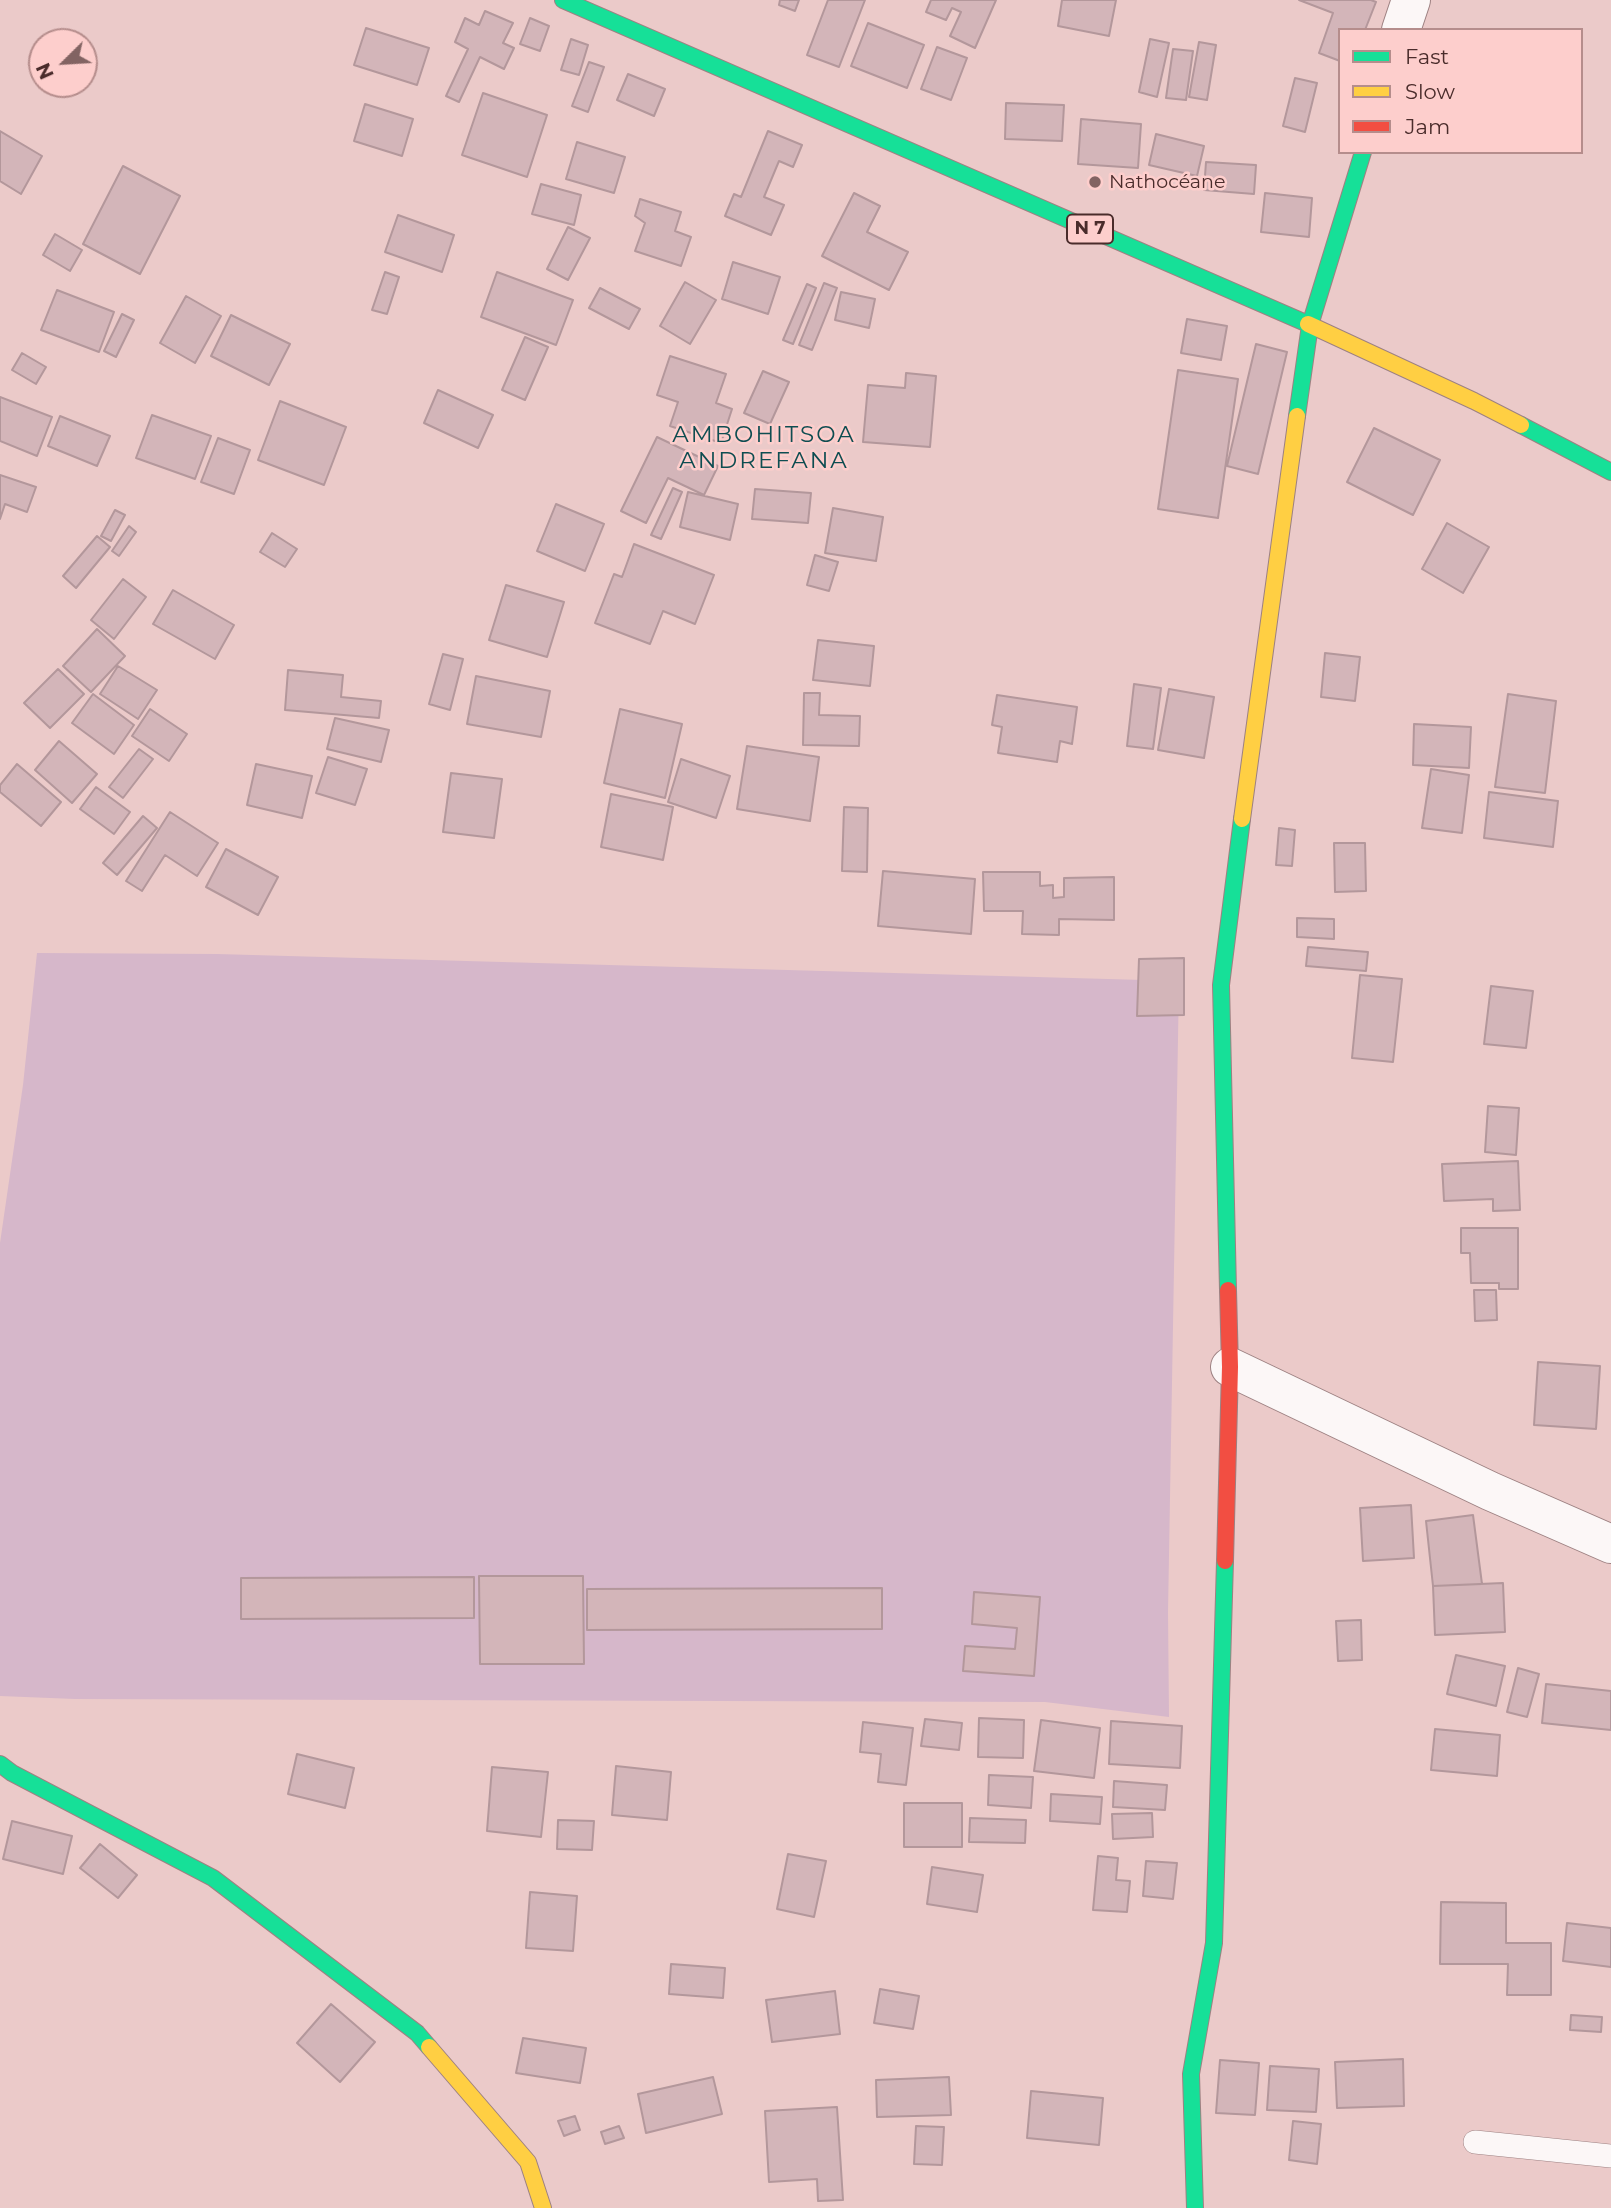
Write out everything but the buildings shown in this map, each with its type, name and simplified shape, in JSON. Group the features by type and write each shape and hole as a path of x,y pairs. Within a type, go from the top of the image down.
{"street":[{"name":"N 7","path":"563,0 1310,325 1474,401 1611,472"},
{"path":"1402,28 1410,0"},
{"path":"1195,2208 1191,2074 1214,1943 1230,1367 1222,985 1272,587 1310,325 1362,154"},
{"path":"1230,1367 1490,1492 1611,1544"},
{"path":"0,1764 12,1773 213,1878 417,2033 528,2162 543,2208"}],"lane":[{"path":"1475,2142 1611,2156"}],"shaded area":[{"path":"37,953 217,954 1179,981 1168,1612 1169,1717 1045,1702 75,1699 0,1696 0,1243 23,1085"}],"traffic: fast":[{"path":"563,0 1308,324"},
{"path":"1297,416 1310,325 1362,154"},
{"path":"1521,425 1611,472"},
{"path":"1228,1290 1221,985 1242,819"},
{"path":"1195,2208 1191,2074 1214,1943 1225,1561"},
{"path":"0,1764 12,1773 213,1878 417,2033 429,2047"}],"traffic: slow":[{"path":"1308,324 1521,425"},
{"path":"1242,819 1297,416"},
{"path":"429,2047 528,2162 543,2208"}],"traffic: jam":[{"path":"1225,1561 1230,1367 1228,1290"}],"place":[{"name":"Nathocéane","path":"1095,182"}],"district":[{"name":"AMBOHITSOA ANDREFANA","path":"764,448"}]}
